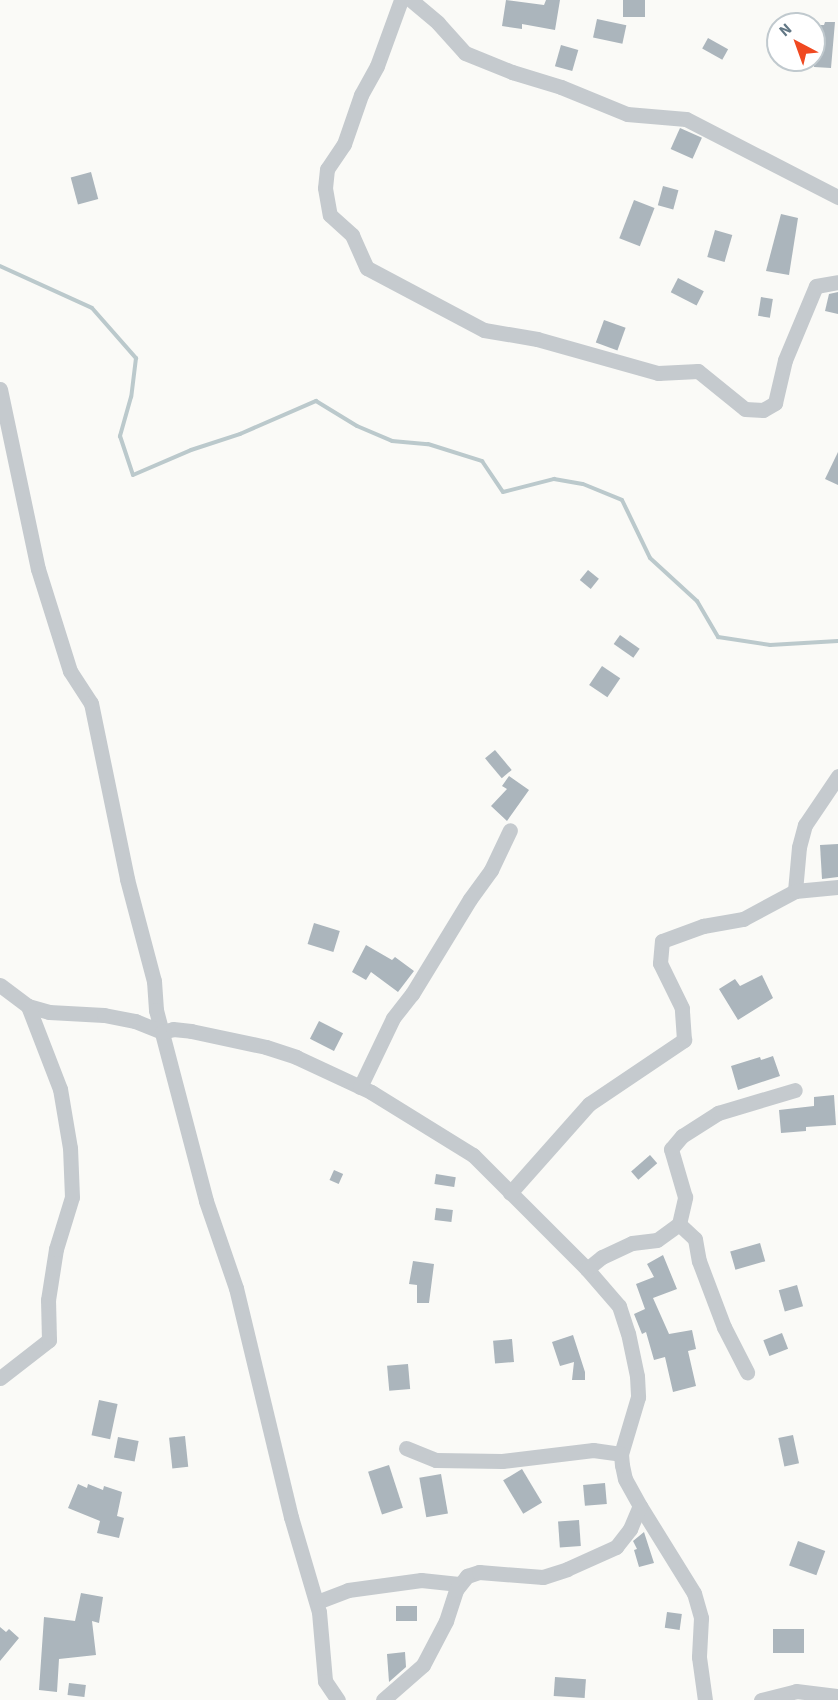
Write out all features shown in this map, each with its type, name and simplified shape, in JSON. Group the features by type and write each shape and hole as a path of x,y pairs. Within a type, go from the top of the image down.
{"street":[{"path":"400,0 378,66 361,94 344,144 327,169 325,188 330,215 352,235 367,268 484,330 537,339 658,373 698,371 745,409 764,410 775,403 785,360 816,286 838,282"},
{"path":"411,0 438,23 465,53 513,72 561,87 627,114 686,119 838,197"},
{"path":"0,389 38,569 70,671 91,703 127,879 154,981 156,1010 206,1201 236,1288 291,1517 317,1602 325,1681 338,1700"},
{"path":"795,891 799,873 799,848 805,825 838,776"},
{"path":"360,1087 393,1018 412,994 470,899 491,870 510,830"},
{"path":"510,1193 589,1104 684,1040 682,1008 660,963 662,941 703,926 743,919 795,891 838,887"},
{"path":"0,985 28,1006 49,1012 104,1015 135,1021 162,1032 173,1029 191,1031 266,1047 296,1057 360,1087 473,1155 586,1269 619,1306 628,1333 637,1376 635,1413 621,1454 625,1479 694,1593 701,1618 699,1657 705,1700"},
{"path":"0,1378 50,1340 48,1300 56,1250 72,1197 70,1148 60,1089 28,1006"},
{"path":"586,1269 602,1257 632,1243 657,1240 679,1224 685,1197 671,1149 682,1136 718,1113 795,1090"},
{"path":"679,1224 695,1239 699,1261 724,1328 747,1372"},
{"path":"406,1448 436,1460 502,1461 593,1450 621,1454"},
{"path":"383,1700 423,1665 446,1622 459,1584 467,1576 479,1572 543,1577 596,1557 616,1547 630,1529 640,1506"},
{"path":"317,1602 348,1590 422,1580 459,1584"},
{"path":"761,1700 796,1691 838,1696"}],"building":[{"path":"506,0 544,5 546,0 560,0 555,30 522,24 522,29 502,26"},
{"path":"623,0 645,0 645,17 623,17"},
{"path":"597,19 626,25 622,44 593,38"},
{"path":"826,22 835,22 831,68 826,68"},
{"path":"708,38 728,49 722,60 702,48"},
{"path":"561,45 578,50 572,71 555,66"},
{"path":"680,128 702,138 693,159 671,149"},
{"path":"91,172 98,199 78,204 71,177"},
{"path":"663,186 678,190 673,209 658,205"},
{"path":"634,200 655,208 640,246 619,238"},
{"path":"781,214 798,218 789,275 766,271"},
{"path":"715,230 732,235 725,262 707,257"},
{"path":"678,278 704,291 697,305 671,292"},
{"path":"838,292 838,314 825,311 829,294"},
{"path":"761,297 773,299 770,318 758,316"},
{"path":"604,320 626,328 617,350 596,343"},
{"path":"838,452 838,485 825,479"},
{"path":"588,570 599,579 591,589 580,580"},
{"path":"620,635 640,649 633,658 614,644"},
{"path":"602,666 620,678 607,697 589,685"},
{"path":"495,750 512,770 502,778 485,758"},
{"path":"509,776 529,790 507,821 491,806 507,789 502,786"},
{"path":"838,844 838,877 822,879 820,845"},
{"path":"314,923 340,931 333,952 308,944"},
{"path":"366,945 392,960 395,957 414,971 398,992 371,972 366,980 352,972"},
{"path":"762,975 773,998 738,1020 719,989 735,979 740,986"},
{"path":"319,1021 343,1033 334,1051 310,1039"},
{"path":"773,1056 780,1076 738,1090 731,1066 760,1057 761,1060"},
{"path":"834,1095 836,1125 806,1127 806,1131 781,1133 779,1110 814,1106 814,1097"},
{"path":"650,1155 657,1163 638,1180 631,1171"},
{"path":"334,1170 343,1174 339,1184 330,1180"},
{"path":"436,1174 456,1177 454,1187 434,1184"},
{"path":"436,1208 453,1210 451,1222 435,1220"},
{"path":"760,1243 765,1261 735,1270 730,1252"},
{"path":"663,1255 677,1289 653,1298 669,1334 692,1330 696,1349 688,1351 696,1386 673,1392 665,1357 654,1360 646,1332 642,1334 634,1314 645,1309 636,1284 654,1277 647,1264"},
{"path":"413,1261 434,1264 429,1303 417,1303 417,1285 409,1284"},
{"path":"797,1285 803,1306 785,1311 779,1290"},
{"path":"782,1333 788,1349 769,1356 763,1340"},
{"path":"573,1335 585,1372 585,1380 572,1380 574,1362 560,1366 552,1342"},
{"path":"512,1339 514,1362 495,1364 493,1341"},
{"path":"408,1364 410,1389 389,1391 387,1366"},
{"path":"99,1400 118,1404 110,1439 92,1435"},
{"path":"793,1435 799,1463 784,1466 778,1438"},
{"path":"185,1436 188,1467 172,1469 169,1438"},
{"path":"118,1437 139,1441 135,1462 114,1458"},
{"path":"389,1465 403,1508 382,1515 368,1472"},
{"path":"522,1469 542,1502 523,1514 503,1480"},
{"path":"441,1474 448,1513 426,1517 419,1478"},
{"path":"605,1483 607,1504 585,1506 583,1485"},
{"path":"78,1484 87,1488 88,1484 103,1490 104,1486 122,1492 117,1516 124,1518 119,1538 97,1533 100,1521 68,1508"},
{"path":"579,1520 581,1546 560,1547 558,1521"},
{"path":"644,1532 654,1563 639,1567 634,1550 637,1549 633,1541"},
{"path":"798,1541 825,1551 816,1575 789,1565"},
{"path":"81,1593 103,1597 99,1623 92,1621 96,1655 59,1659 57,1692 39,1690 44,1617 75,1621"},
{"path":"396,1606 417,1606 417,1621 396,1621"},
{"path":"667,1612 682,1614 680,1630 665,1628"},
{"path":"0,1627 6,1632 9,1629 19,1638 0,1661"},
{"path":"773,1629 804,1629 804,1653 773,1653"},
{"path":"405,1652 406,1667 389,1682 387,1654"},
{"path":"555,1677 586,1679 585,1698 554,1696"},
{"path":"69,1683 86,1685 84,1697 68,1695"}],"waterway":[{"path":"0,266 92,308 136,358 131,397 120,436 133,475 191,450 240,434 316,401 357,426 392,441 428,444 482,461 503,492 554,479 583,484 622,500 650,558 697,601 718,637 770,645 838,641"}]}
